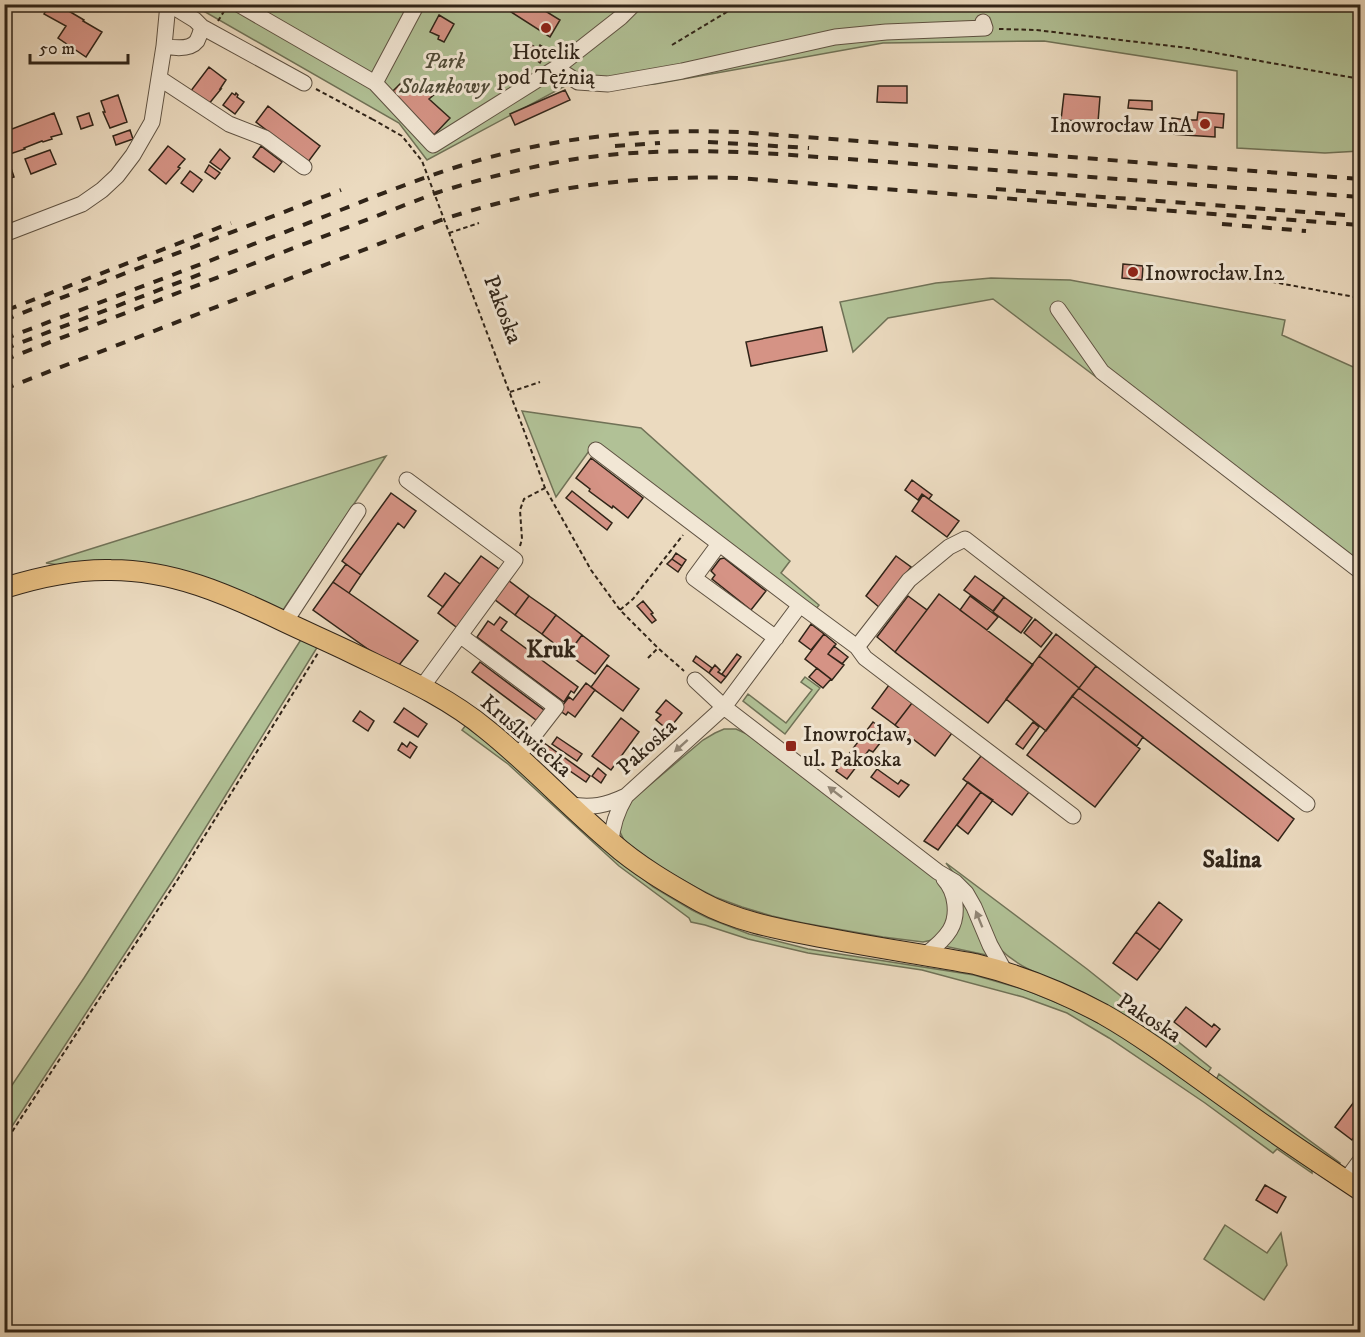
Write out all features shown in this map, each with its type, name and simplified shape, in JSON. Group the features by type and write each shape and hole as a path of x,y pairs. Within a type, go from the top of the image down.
{"main road":[{"name":"Kruśliwiecka","path":"4,588 33,579 72,572 111,570 153,574 195,583 218,591 422,687 455,705 518,756 611,843 649,872 704,903 728,914 777,928 975,964 1005,972"},
{"name":"Pakoska","path":"1005,972 1051,989 1103,1014 1281,1138 1353,1185"}],"street":[{"path":"4,234 82,204 117,176 133,155 152,122 169,4 202,27 304,83"},
{"path":"238,4 375,83 433,145 556,68 621,17 634,4"},
{"path":"375,83 417,4"},
{"path":"556,68 578,82 608,84 682,71 835,35 984,25"},
{"path":"164,46 177,48 189,46 196,42 202,27"},
{"path":"159,78 229,124 265,138 304,167"},
{"path":"1058,309 1102,372 1360,571"},
{"path":"596,450 857,647 865,658 1074,816"},
{"path":"407,480 515,560 422,687"},
{"path":"285,622 358,511"},
{"path":"857,647 909,580 949,548 965,539 1307,804"},
{"path":"719,544 694,578 776,638"},
{"name":"Pakoska","path":"570,805 586,807 606,805 626,796 724,707 800,605"},
{"path":"461,636 556,707 518,756"},
{"path":"695,680 724,707 938,872 955,882 966,893 974,907 990,945 1005,972"},
{"name":"Pakoska","path":"611,843 616,815 626,796"},
{"path":"925,955 946,935 954,920 953,892 938,872"},
{"path":"1353,1185 1360,1161"}],"path":[{"path":"672,45 740,4"},
{"path":"218,21 223,13"},
{"path":"984,25 1188,48 1360,79"},
{"name":"Pakoska","path":"304,83 402,136 422,161 512,391 545,488 591,570 620,610 658,648 695,680"},
{"path":"451,232 479,223"},
{"path":"1167,272 1262,280 1360,298"},
{"path":"512,391 540,382"},
{"path":"515,560 522,539 520,510 524,499 545,488"},
{"path":"620,610 633,599 692,523"},
{"path":"4,1144 178,879 326,641"},
{"path":"648,658 658,648"}],"green space":[{"name":"Park Solankowy","path":"193,5 1360,5 1360,151 1325,153 1237,148 1237,71 1044,41 883,43 655,84 610,88 565,86 427,160 399,123"},
{"path":"991,278 1070,280 1285,320 1282,335 1360,370 1360,580 993,299 888,318 853,352 840,302 936,283"},
{"path":"522,411 641,428 790,561 781,573 819,605 815,610 594,444 556,497"},
{"path":"386,456 281,613 241,594 46,563"},
{"path":"302,638 318,646 175,877 5,1137 4,1097 84,978"},
{"path":"805,677 820,688 785,734 743,701 748,694 786,723 812,690 801,682"},
{"path":"466,725 511,760 623,863 653,887 692,910 749,934 808,949 974,975 1026,990 1070,1008 1114,1031 1312,1169 1312,1173 1277,1149 1273,1153 1205,1103 1109,1038 1067,1013 1023,997 922,970 808,953 748,939 691,922 689,918 619,866 508,764 462,730"},
{"path":"724,729 736,729 747,734 940,882 944,887 950,914 942,931 932,940 923,942 883,937 772,916 715,897 697,888 663,869 625,842 619,830 619,824 632,800 703,740"},
{"path":"946,863 1087,969 1211,1068 1207,1074 1136,1024 1092,997 1032,971 1009,957 999,948"},
{"path":"960,903 967,904 991,956 944,946"},
{"path":"1219,1074 1340,1163 1338,1167 1216,1080"},
{"path":"1225,1225 1267,1253 1281,1233 1287,1265 1264,1300 1204,1259"}],"building":[{"path":"50,4 61,4 102,32 86,57 58,38 66,26 44,14"},
{"name":"Hotelik pod Tężnią","path":"515,4 534,4 560,20 550,37 511,12"},
{"path":"439,15 454,24 444,42 438,39 439,36 430,32"},
{"path":"532,45 538,49 540,45 548,50 550,55 544,56 540,63 527,53"},
{"path":"209,67 226,80 208,105 190,92"},
{"path":"408,76 419,87 423,82 435,94 429,99 450,118 434,135 391,93"},
{"path":"878,86 907,86 907,103 877,102"},
{"path":"565,90 570,100 515,125 510,114"},
{"path":"232,93 235,95 236,93 237,97 244,102 235,114 223,105"},
{"path":"1064,94 1100,97 1098,122 1061,120"},
{"path":"118,95 127,122 110,128 101,101"},
{"path":"1129,100 1152,101 1152,110 1128,108"},
{"path":"268,106 320,146 308,162 256,122"},
{"name":"Inowrocław InA","path":"1198,112 1224,114 1223,128 1215,127 1215,137 1185,135 1186,120 1197,120"},
{"path":"54,113 62,134 4,156 4,132"},
{"path":"89,113 93,125 81,129 77,117"},
{"path":"1172,118 1186,120 1185,135 1171,134"},
{"path":"130,130 133,139 116,145 113,136"},
{"path":"168,146 185,159 166,184 149,170"},
{"path":"261,146 282,162 274,172 253,157"},
{"path":"220,149 230,158 221,170 210,162"},
{"path":"50,150 56,164 31,174 25,159"},
{"path":"10,165 14,177 4,180 4,167"},
{"path":"209,165 220,173 215,179 205,172"},
{"path":"190,171 202,180 193,192 181,183"},
{"name":"Inowrocław In2","path":"1123,264 1143,266 1142,280 1122,278"},
{"path":"822,327 827,351 751,366 746,342"},
{"path":"591,458 643,498 628,518 589,491 590,489 576,478"},
{"path":"912,480 932,495 929,499 922,494 918,500 905,490"},
{"path":"572,491 612,523 607,530 566,498"},
{"path":"391,493 416,511 404,528 398,523 361,575 342,561"},
{"path":"923,495 959,521 947,537 912,511"},
{"path":"676,553 686,560 682,566 672,559"},
{"path":"481,556 503,572 460,630 438,613"},
{"path":"896,556 911,567 880,608 866,596"},
{"path":"724,558 766,591 751,610 712,579 715,575 711,571 720,559"},
{"path":"672,559 682,566 678,572 667,564"},
{"path":"346,564 361,575 349,593 333,582"},
{"path":"445,573 460,584 443,607 428,596"},
{"path":"975,576 1004,597 993,611 964,590"},
{"path":"508,580 529,596 515,615 494,599"},
{"path":"333,582 418,641 396,669 313,610"},
{"path":"939,594 1033,665 988,723 895,652"},
{"path":"529,596 556,615 542,634 515,615"},
{"path":"908,596 927,610 895,652 877,637"},
{"path":"970,596 998,617 987,630 960,610"},
{"path":"1004,597 1032,618 1021,633 993,612"},
{"path":"643,601 656,620 652,623 637,606"},
{"path":"556,615 582,635 568,654 542,634"},
{"path":"500,617 507,622 501,630 578,687 574,693 571,691 564,702 477,637 488,621 494,625"},
{"path":"1035,619 1052,633 1041,647 1024,633"},
{"path":"811,624 824,634 811,650 799,641"},
{"path":"824,634 836,644 828,654 844,665 832,680 805,659"},
{"path":"1056,634 1096,666 1079,688 1039,656"},
{"path":"582,635 609,656 595,674 568,654"},
{"path":"834,646 848,657 842,664 828,654"},
{"path":"737,654 741,657 726,677 722,674"},
{"path":"696,656 712,668 709,673 693,661"},
{"path":"1039,656 1079,688 1046,731 1006,699"},
{"path":"480,662 548,713 540,723 472,672"},
{"path":"607,665 639,689 623,711 591,687"},
{"path":"715,665 720,670 718,672 726,677 721,683 709,673"},
{"path":"1096,666 1294,819 1278,841 1079,688"},
{"path":"817,668 831,679 823,688 809,677"},
{"path":"586,683 595,690 575,717 559,710 569,697 573,700"},
{"path":"889,685 912,703 895,725 872,708"},
{"path":"1079,688 1143,737 1137,746 1072,696"},
{"path":"1072,696 1140,749 1095,807 1027,755"},
{"path":"666,700 682,713 668,730 656,720 661,715 656,712"},
{"path":"912,703 952,733 935,756 895,725"},
{"path":"404,708 427,724 418,737 394,722"},
{"path":"360,711 374,721 368,731 353,721"},
{"path":"621,718 639,732 611,770 592,756"},
{"path":"873,722 888,733 873,752 869,750 847,779 836,771"},
{"path":"1033,722 1039,727 1023,749 1016,744"},
{"path":"557,737 582,754 577,761 552,744"},
{"path":"540,740 590,776 586,782 535,747"},
{"path":"410,742 417,747 410,758 398,750 402,743 407,747"},
{"path":"981,756 1029,792 1012,815 963,779"},
{"path":"598,768 606,775 601,783 592,776"},
{"path":"877,769 898,784 901,780 909,785 899,797 871,777"},
{"path":"968,782 981,792 938,850 924,841"},
{"path":"981,792 993,800 968,834 957,825"},
{"path":"1159,902 1182,920 1160,950 1136,932"},
{"path":"1136,932 1160,950 1137,980 1113,963"},
{"path":"1186,1007 1212,1027 1214,1024 1220,1029 1206,1047 1174,1022"},
{"path":"1360,1094 1360,1129 1352,1140 1335,1127"},
{"path":"1265,1185 1286,1197 1277,1213 1256,1200"}],"railway":[{"path":"4,339 446,171 531,147 590,137 650,132 740,132 1360,179"},
{"path":"708,142 809,148"},
{"path":"615,146 660,143"},
{"path":"4,360 436,193 519,170 595,156 674,151 779,154 1360,197"},
{"path":"4,389 441,220 551,191 623,181 737,178 1360,225"},
{"path":"996,189 1360,216"},
{"path":"4,320 341,190"},
{"path":"7,310 231,223"},
{"path":"1222,224 1306,231"},
{"path":"4,349 206,272"}],"place":[{"name":"Hotelik pod Tężnią","path":"546,28"},
{"name":"Inowrocław InA","path":"1205,124"},
{"name":"Inowrocław In2","path":"1133,272"},
{"name":"Inowrocław, ul. Pakoska","path":"791,746"}],"district":[{"name":"Kruk","path":"551,649"},
{"name":"Salina","path":"1232,859"}]}
